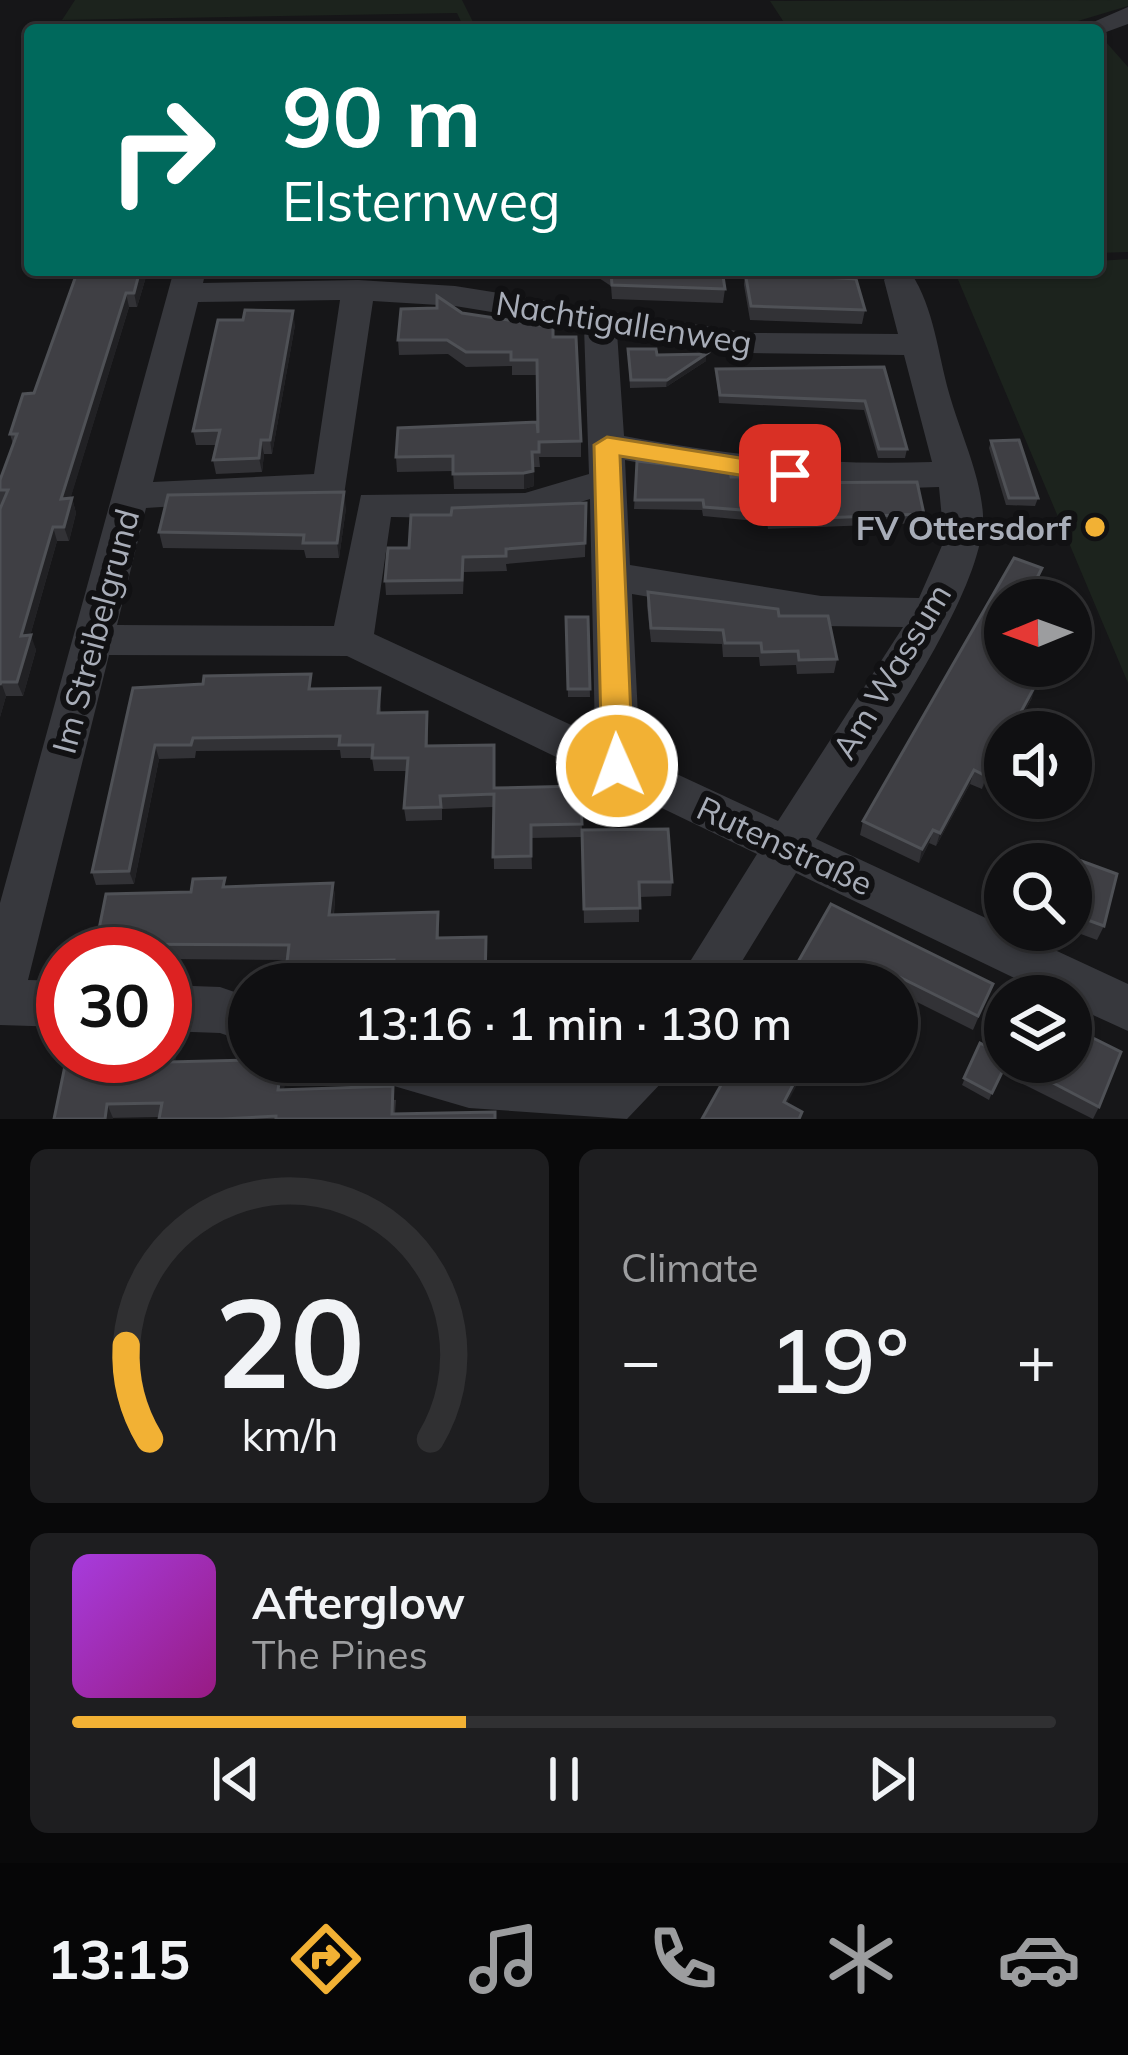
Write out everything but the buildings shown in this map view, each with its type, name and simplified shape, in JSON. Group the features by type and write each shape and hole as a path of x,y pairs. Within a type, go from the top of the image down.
{"street":[{"name":"Am Wassum","path":"714,963 933,613 963,542 964,509 956,474 900,280"},
{"name":"Nachtigallenweg","path":"187,282 455,296 749,343 922,345"},
{"name":"Im Streibelgrund","path":"0,997 187,282"},
{"path":"331,486 358,290"},
{"path":"600,320 617,766"},
{"path":"131,496 331,486 374,504 528,506 569,490 608,464 835,478 956,474"},
{"path":"352,641 374,504"},
{"path":"610,576 821,611 933,613"},
{"name":"Rutenstraße","path":"91,640 352,641 1128,1008"},
{"path":"0,997 36,1001"},
{"path":"192,1009 228,1012"},
{"path":"478,1083 615,1099 628,1083"}],"shaded area":[{"path":"75,0 462,0 474,24 462,24 457,13 62,20"},
{"path":"1128,0 1128,6 1078,21 1083,24 785,24 770,1"},
{"path":"1104,40 1128,67 1128,252 1104,253"},
{"name":"FV Ottersdorf","path":"1128,259 1128,683 1092,598 1092,579 1084,579 957,276 1104,276 1104,261"}],"place":[{"name":"FV Ottersdorf","path":"1095,527"}],"route":[{"path":"617,766 607,445 746,472 790,475"}]}
